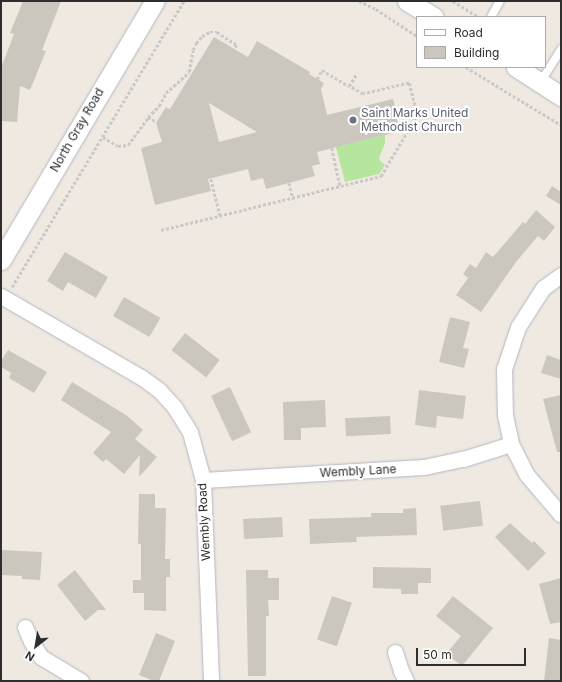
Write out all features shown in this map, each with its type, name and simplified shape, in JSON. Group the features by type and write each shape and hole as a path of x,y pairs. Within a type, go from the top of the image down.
{"street":[{"name":"North Gray Road","path":"1,260 155,1"},
{"path":"407,1 432,16"},
{"path":"518,68 561,96"},
{"path":"561,276 544,288 518,326 504,369 504,415 511,444 526,475 561,515"},
{"name":"Wembly Road","path":"3,297 141,377 159,390 175,408 190,432 203,480 211,681"},
{"name":"Wembly Lane","path":"203,480 424,467 463,459 511,444"},
{"path":"25,627 41,657 81,681"},
{"path":"395,652 406,681"}],"lane":[{"path":"492,16 500,1"},
{"path":"540,83 561,48"}],"path":[{"path":"3,297 103,137 184,1"},
{"path":"359,1 376,9 416,35"},
{"path":"453,1 477,16"},
{"path":"103,137 118,146 128,145 148,117 159,106 166,92 190,73 196,43 202,36 210,32 217,32 237,45 234,49"},
{"path":"468,68 561,125"},
{"path":"161,230 381,176 417,114 410,83 363,94 322,70 317,79"},
{"path":"349,86 357,73"},
{"path":"148,117 157,122"},
{"path":"332,148 340,186"},
{"path":"211,179 220,215"},
{"path":"289,182 293,198"}],"green space":[{"path":"385,135 385,143 379,158 385,165 379,174 345,182 336,147"}],"building":[{"path":"23,1 61,1 42,50 46,51 30,90 20,86 17,122 1,121 1,68 14,34 10,33"},
{"name":"Saint Marks United Methodist Church","path":"214,37 248,57 257,41 310,72 309,74 324,83 321,89 327,115 393,99 401,131 317,152 320,164 312,166 315,176 266,189 263,178 251,181 248,169 208,179 211,191 155,205 141,148 162,142 156,123 166,107 170,109","holes":["209,103 257,132 219,142"]},
{"path":"552,186 561,192 561,205 546,196"},
{"path":"536,210 555,227 544,241 538,236 516,262 481,312 456,295 468,278 463,274 470,264 476,268 486,252 493,257 523,222 525,224"},
{"path":"65,252 108,277 96,298 68,282 63,291 47,281"},
{"path":"124,297 160,318 149,337 113,316"},
{"path":"450,317 470,322 463,348 469,349 464,368 439,362"},
{"path":"185,333 220,360 206,377 171,350"},
{"path":"8,350 47,372 34,393 9,378 11,373 1,367 1,361"},
{"path":"547,355 561,360 561,379 541,373"},
{"path":"72,382 126,415 143,430 135,439 157,457 139,477 140,455 124,474 106,459 103,462 93,453 111,432 61,400"},
{"path":"230,387 251,432 232,441 211,396"},
{"path":"419,390 466,396 463,419 437,416 436,428 415,425"},
{"path":"561,395 561,452 557,452 543,399"},
{"path":"325,400 326,427 301,428 301,440 284,440 283,402"},
{"path":"390,416 391,434 346,436 345,418"},
{"path":"139,494 155,494 155,508 166,508 165,559 170,559 170,577 166,577 166,611 144,610 144,593 133,593 133,580 141,580 141,544 138,544"},
{"path":"480,501 483,526 443,531 440,506"},
{"path":"416,508 417,535 356,537 357,542 310,544 309,519 371,517 371,513 403,513 403,509"},
{"path":"282,517 283,537 244,539 243,519"},
{"path":"510,523 532,543 534,541 546,553 528,571 495,537"},
{"path":"1,550 42,552 40,580 22,579 22,576 1,575"},
{"path":"373,567 431,568 431,583 418,583 418,594 401,594 401,589 373,588"},
{"path":"75,570 106,610 98,610 85,621 57,585"},
{"path":"246,570 268,570 268,578 279,578 279,600 268,600 269,616 266,616 266,676 248,676"},
{"path":"561,578 561,622 550,624 539,584"},
{"path":"332,596 352,603 337,646 317,639"},
{"path":"453,596 493,628 462,666 446,654 461,636 436,616"},
{"path":"156,633 175,641 159,681 154,681 139,675"},
{"path":"549,638 561,640 561,681 544,681"}],"place":[{"name":"Saint Marks United Methodist Church","path":"353,120"}]}
